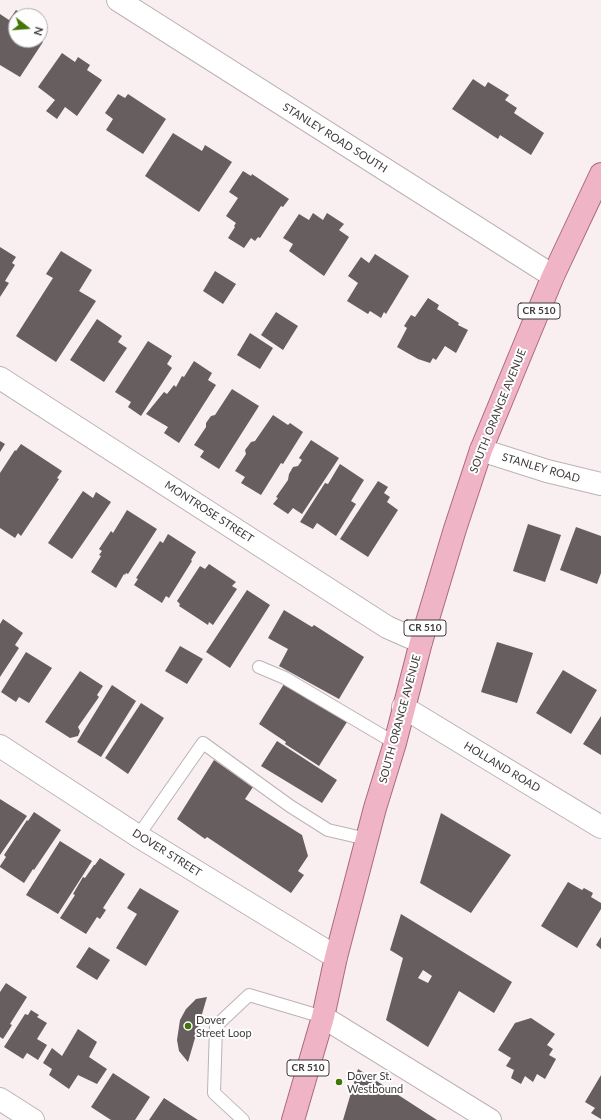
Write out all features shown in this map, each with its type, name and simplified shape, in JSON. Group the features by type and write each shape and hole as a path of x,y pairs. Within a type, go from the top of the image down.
{"main road":[{"name":"SOUTH ORANGE AVENUE","path":"293,1120 324,1017 336,957 375,808 395,743 403,707 421,642 455,529 481,450 553,276 601,174"}],"street":[{"name":"STANLEY ROAD SOUTH","path":"118,0 553,276"},
{"name":"MONTROSE STREET","path":"0,378 387,627 421,642"},
{"name":"STANLEY ROAD","path":"481,450 547,471 601,484"},
{"name":"HOLLAND ROAD","path":"403,707 601,827"},
{"name":"DOVER STREET","path":"0,746 138,836 336,957"},
{"path":"324,1017 490,1120"},
{"path":"0,1099 33,1120"}],"lane":[{"path":"259,667 285,678 395,743"},
{"path":"138,836 203,743 290,806 328,830 367,839"},
{"path":"243,1120 214,1094 216,1026 250,995 324,1017"}],"building":[{"path":"0,14 8,19 8,48 39,48 20,77 0,65"},
{"path":"62,53 75,62 78,57 90,65 87,70 102,80 77,116 65,107 57,119 46,111 55,100 38,87"},
{"path":"473,79 485,87 488,82 509,95 505,100 517,108 514,113 544,133 531,155 500,135 498,139 452,109"},
{"path":"118,94 125,98 128,94 166,119 143,154 106,130 113,119 105,113"},
{"path":"173,133 202,151 205,145 232,162 199,212 145,176"},
{"path":"243,171 251,176 252,174 289,199 283,207 281,206 260,238 258,237 255,241 251,238 244,248 228,238 236,223 226,216 238,198 229,192"},
{"path":"313,213 323,220 327,213 344,224 339,230 349,237 324,276 289,251 293,244 283,238 299,214 309,220"},
{"path":"0,247 16,257 12,263 15,265 5,281 9,283 0,297"},
{"path":"61,251 92,270 79,291 96,301 56,362 16,336 53,278 46,274"},
{"path":"375,254 409,276 386,314 384,312 381,318 370,311 368,314 347,301 358,283 348,276 361,257 369,263"},
{"path":"215,271 236,284 223,304 203,291"},
{"path":"428,298 439,305 437,309 459,323 458,325 468,330 456,353 445,346 436,360 433,358 430,363 418,359 397,347 407,328 404,326 411,315 415,317"},
{"path":"276,312 298,326 283,350 261,335"},
{"path":"97,319 122,336 118,342 127,348 104,382 70,360"},
{"path":"250,333 273,348 260,369 237,355"},
{"path":"148,341 172,356 167,364 172,368 141,416 128,407 131,402 115,392"},
{"path":"194,361 212,373 208,380 216,385 179,443 164,433 168,427 146,414 164,392 167,394 174,385 176,387 182,376 184,377"},
{"path":"232,389 259,406 219,469 200,457 204,451 194,445 206,427 206,423 211,416 215,415"},
{"path":"273,415 288,425 290,423 303,432 261,495 241,483 245,477 235,471 246,454 245,450 251,442 255,441"},
{"path":"311,440 339,458 302,514 293,508 288,514 273,504 288,480 289,474 293,467 298,466 302,460 299,458"},
{"path":"0,441 5,444 0,452"},
{"path":"21,444 62,471 57,478 59,479 21,536 18,533 15,538 0,528 0,473 15,450 16,451"},
{"path":"340,464 364,480 351,501 356,504 336,536 317,523 313,529 300,522 325,483 328,484"},
{"path":"378,481 388,487 384,493 390,497 387,502 398,510 368,557 340,539"},
{"path":"83,491 93,498 96,492 111,502 72,559 48,543"},
{"path":"127,510 157,529 128,574 124,574 116,588 91,572 101,556 99,555 102,551 99,549 111,531 113,533"},
{"path":"528,524 561,535 545,582 513,571"},
{"path":"576,527 601,536 601,573 597,584 560,570"},
{"path":"168,534 196,552 169,598 166,596 162,603 134,585 138,579 136,578 160,541 163,543"},
{"path":"209,564 236,582 232,586 237,589 213,625 209,622 208,625 179,606 180,604 177,601 200,566 205,569"},
{"path":"247,590 270,605 230,668 206,652"},
{"path":"284,610 312,627 314,625 364,657 339,699 279,666 288,649 268,638"},
{"path":"3,619 23,633 15,645 19,648 0,677 0,624"},
{"path":"497,642 533,653 517,703 481,692"},
{"path":"180,646 203,659 187,684 165,671"},
{"path":"26,652 52,668 29,703 19,697 16,702 1,692"},
{"path":"563,670 597,690 571,734 536,713"},
{"path":"80,671 103,686 97,695 99,697 78,727 80,731 78,736 70,738 45,722"},
{"path":"284,684 309,700 311,698 347,722 319,766 285,744 286,742 259,724"},
{"path":"112,685 136,701 101,757 77,742"},
{"path":"141,703 164,718 128,774 105,758"},
{"path":"601,716 601,755 583,744"},
{"path":"277,741 337,780 322,803 261,766"},
{"path":"214,760 253,787 245,799 302,835 308,856 298,871 304,875 291,893 207,837 205,839 177,819"},
{"path":"0,799 27,816 0,855"},
{"path":"34,812 61,830 24,883 0,866 6,857 4,855"},
{"path":"441,813 511,855 471,913 420,883"},
{"path":"60,841 92,861 58,914 26,895"},
{"path":"100,858 125,874 103,908 106,910 100,919 97,917 86,934 60,918 75,895 73,894 83,877 85,878"},
{"path":"568,882 582,890 584,888 593,893 591,897 601,903 601,909 577,948 541,926"},
{"path":"140,888 179,911 146,966 116,948 137,914 127,908"},
{"path":"401,914 512,982 494,1013 459,991 428,1047 386,1020 403,958 390,950","holes":["423,970 432,976 428,983 418,978"]},
{"path":"601,937 601,949 596,945"},
{"path":"89,947 110,960 97,980 76,967"},
{"path":"6,983 27,997 10,1024 12,1025 3,1039 0,1037 0,992"},
{"name":"Dover Street Loop","path":"207,997 188,1062 179,1051 177,1040 180,1020 186,1009 196,999"},
{"path":"31,1010 39,1015 37,1017 47,1023 37,1039 47,1045 38,1060 27,1053 23,1059 4,1047 25,1014 28,1015"},
{"path":"531,1018 555,1034 547,1045 553,1049 549,1055 556,1059 545,1079 537,1074 533,1082 525,1076 521,1084 511,1078 514,1070 506,1066 511,1058 498,1050 515,1023"},
{"path":"78,1029 97,1042 89,1057 107,1069 97,1084 78,1075 69,1089 49,1075 52,1069 43,1063 52,1048 62,1056"},
{"path":"358,1069 437,1120 343,1120"},
{"path":"113,1073 150,1097 135,1120 111,1120 91,1107"},
{"path":"601,1075 601,1119 591,1113 595,1108 585,1102"},
{"path":"164,1098 198,1120 149,1120"}],"place":[{"name":"Dover Street Loop","path":"188,1026"},
{"name":"Dover St. Westbound","path":"339,1082"}]}
